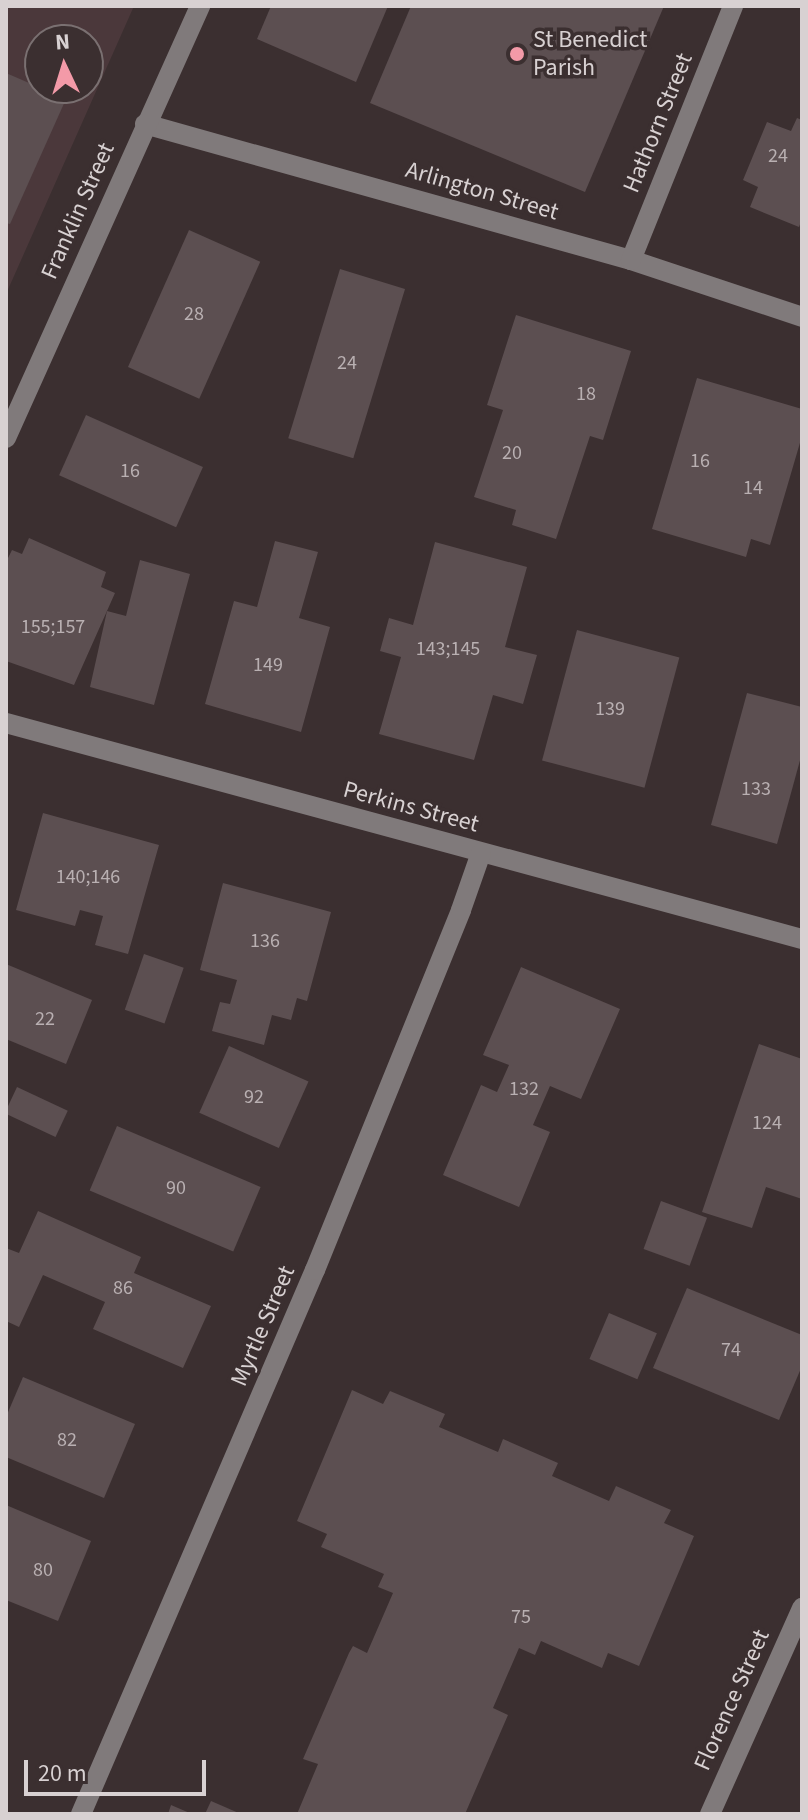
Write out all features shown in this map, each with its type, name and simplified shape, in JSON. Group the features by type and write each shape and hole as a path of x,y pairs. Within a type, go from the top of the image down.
{"street":[{"name":"Franklin Street","path":"6,438 200,6"},
{"name":"Hathorn Street","path":"631,260 733,6"},
{"name":"Arlington Street","path":"145,124 631,260 802,317"},
{"name":"Perkins Street","path":"6,723 802,939"},
{"name":"Myrtle Street","path":"81,1814 315,1270 461,910 481,853"},
{"name":"Florence Street","path":"710,1814 802,1608"}],"shaded area":[{"path":"6,6 134,6 104,74 104,24 24,24 24,104 90,104 6,294"}],"building":[{"path":"271,6 388,6 356,82 257,39"},
{"name":"St Benedict Parish","path":"411,6 664,6 585,192 370,103"},
{"path":"6,73 24,81 24,104 64,104 10,224 6,223"},
{"path":"797,118 802,120 802,219 799,227 750,207 758,187 743,180 767,122 791,131"},
{"path":"189,230 260,262 199,399 128,367"},
{"path":"340,269 405,289 353,458 288,438"},
{"path":"516,315 631,351 603,440 590,436 556,539 512,525 516,510 474,497 503,410 487,405"},
{"path":"697,378 802,409 802,436 770,545 751,539 746,557 652,529"},
{"path":"86,415 203,467 176,527 59,475"},
{"path":"29,538 106,572 101,587 115,593 74,685 6,661 6,562 12,550 22,554"},
{"path":"275,541 318,552 299,618 330,627 301,732 205,704 234,601 257,607"},
{"path":"435,542 527,567 505,647 537,655 523,704 493,695 474,760 379,734 401,657 380,651 389,618 413,625"},
{"path":"140,560 190,574 154,705 90,687 107,611 126,616"},
{"path":"577,630 679,657 644,788 542,760"},
{"path":"747,693 802,707 802,753 777,844 711,825"},
{"path":"43,813 159,845 128,954 95,945 103,916 80,910 75,926 16,910"},
{"path":"223,883 331,912 307,1001 297,998 291,1020 272,1015 264,1045 212,1031 220,1002 230,1004 237,980 200,970"},
{"path":"144,954 184,968 165,1023 125,1010"},
{"path":"6,964 92,1000 66,1064 6,1039"},
{"path":"521,967 620,1009 581,1099 550,1086 533,1125 550,1132 519,1207 443,1175 481,1085 497,1092 509,1065 483,1055"},
{"path":"759,1044 802,1059 802,1199 766,1187 752,1228 702,1212"},
{"path":"229,1046 308,1081 279,1148 199,1113"},
{"path":"17,1087 68,1111 55,1137 6,1114"},
{"path":"117,1126 261,1187 233,1251 90,1190"},
{"path":"661,1201 707,1218 690,1266 644,1249"},
{"path":"38,1211 141,1257 134,1273 211,1306 183,1368 93,1329 105,1302 43,1275 19,1327 6,1321 6,1248 19,1253"},
{"path":"687,1288 802,1335 802,1366 779,1420 653,1368"},
{"path":"609,1313 657,1333 637,1379 589,1359"},
{"path":"23,1377 135,1424 104,1498 6,1457 6,1417"},
{"path":"352,1390 383,1404 390,1391 445,1414 439,1427 498,1452 503,1439 558,1463 552,1476 609,1501 616,1486 671,1510 664,1523 694,1536 639,1666 608,1653 602,1668 541,1641 535,1655 519,1648 493,1708 508,1715 465,1814 297,1814 318,1764 303,1759 349,1653 353,1646 367,1653 393,1593 378,1587 384,1574 321,1547 327,1534 297,1521"},
{"path":"6,1505 91,1541 58,1621 6,1600"},
{"path":"211,1801 241,1814 205,1814"},
{"path":"171,1805 192,1814 168,1814"}],"place":[{"name":"St Benedict Parish","path":"517,54"}]}
